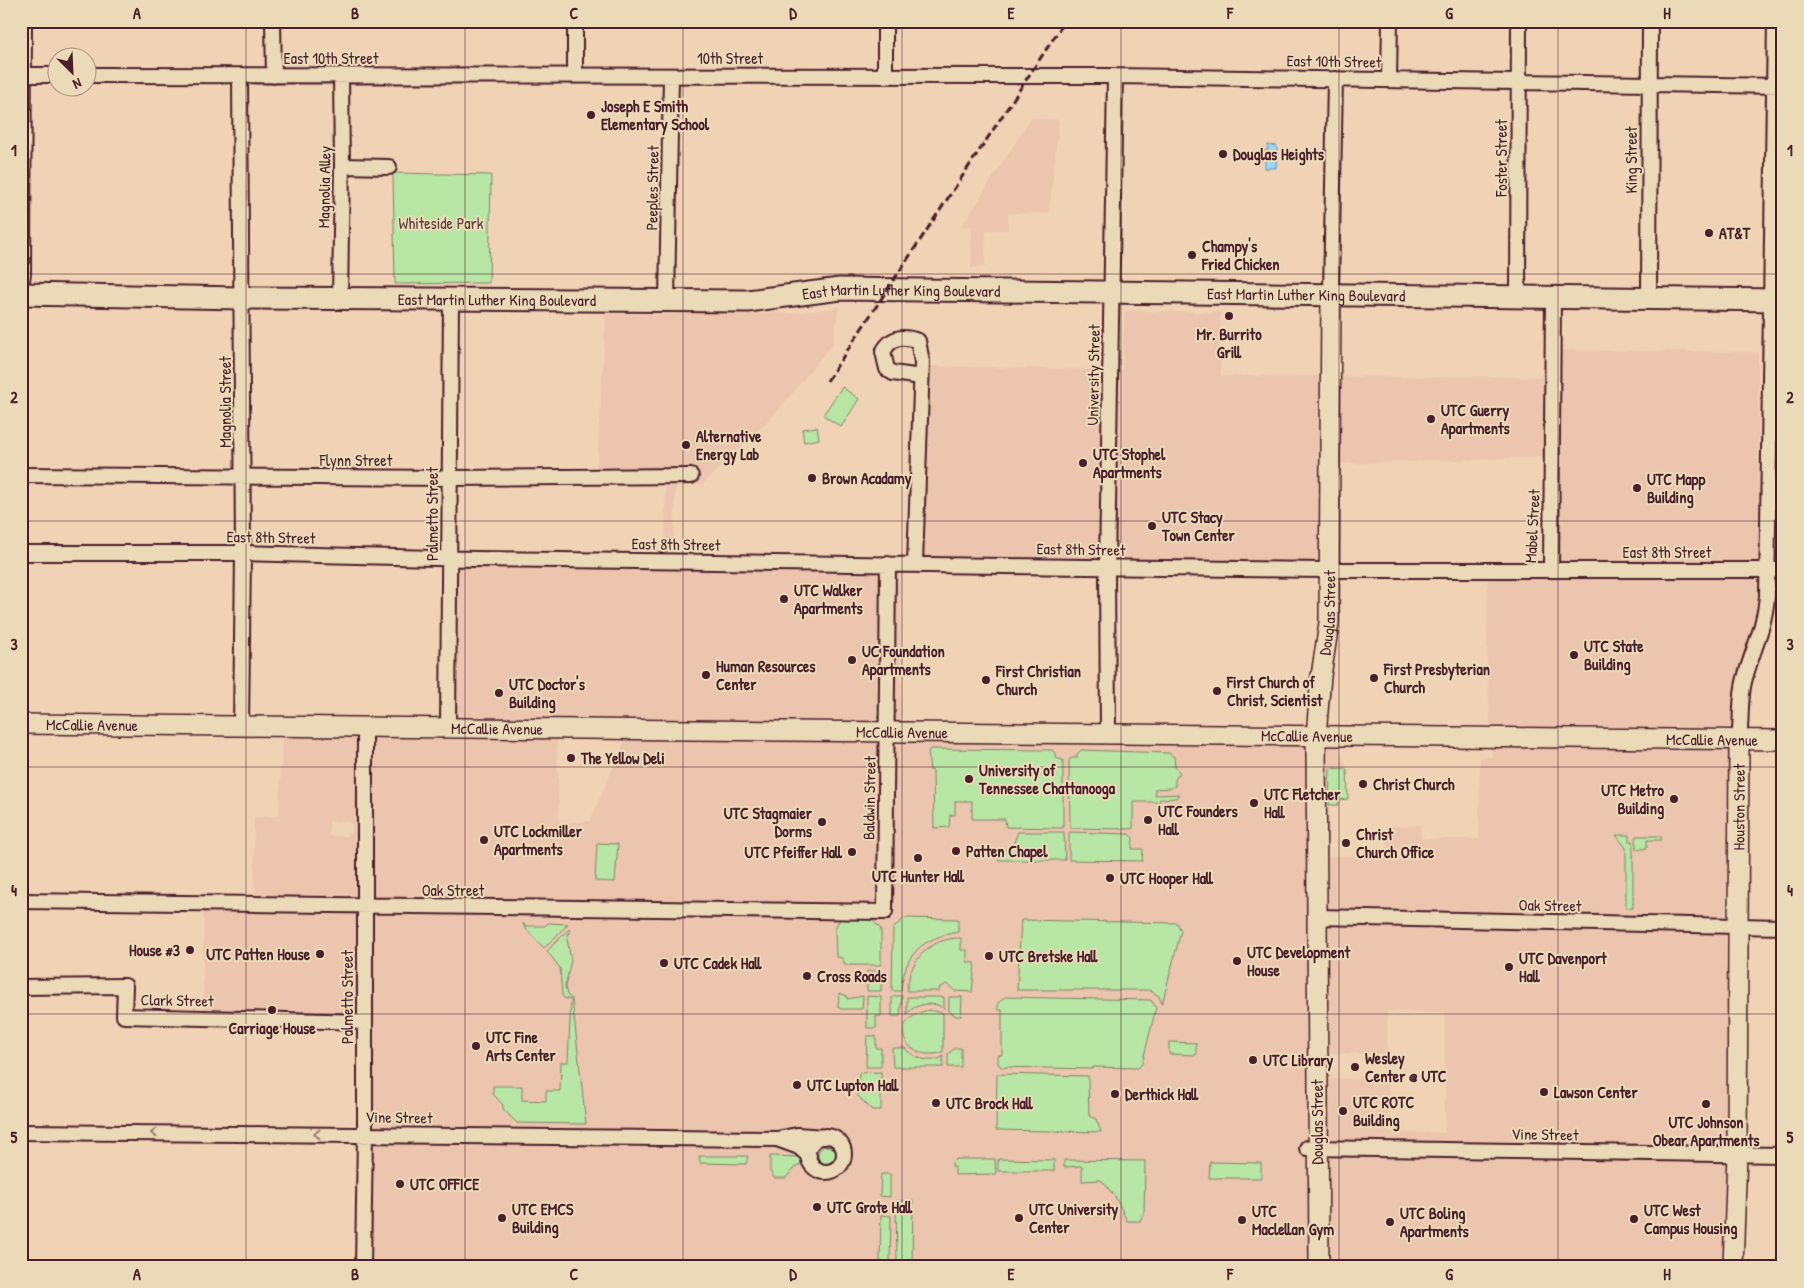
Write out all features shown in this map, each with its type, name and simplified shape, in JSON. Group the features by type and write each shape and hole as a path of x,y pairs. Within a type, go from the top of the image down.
{"main road":[{"name":"East Martin Luther King Boulevard","path":"21,294 242,298 748,302 840,289 1113,290 1777,300"},
{"name":"Douglas Street","path":"1318,1267 1312,1148 1317,917 1316,736 1321,676 1329,623 1331,293"},
{"name":"McCallie Avenue","path":"21,724 1783,740"},
{"name":"Houston Street","path":"1733,1267 1736,1154 1740,739"}],"street":[{"path":"21,286 24,274 22,75 24,21"},
{"path":"274,21 274,76"},
{"path":"575,76 576,21"},
{"path":"885,21 885,75"},
{"path":"1389,80 1390,21"},
{"name":"Foster Street","path":"1518,295 1520,21"},
{"name":"King Street","path":"1649,298 1650,21"},
{"name":"Houston Street","path":"1740,739 1740,709 1744,679 1765,616 1777,300 1778,86 1775,21"},
{"path":"22,75 48,75"},
{"name":"East 10th Street","path":"98,75 575,76"},
{"name":"Magnolia Alley","path":"340,299 341,75"},
{"name":"East 10th Street","path":"885,75 1115,76 1778,86"},
{"name":"10th Street","path":"575,76 885,75"},
{"name":"Magnolia Street","path":"240,76 243,553 241,727"},
{"name":"Peeples Street","path":"667,301 671,76"},
{"name":"University Street","path":"1108,734 1107,567 1115,76"},
{"name":"Douglas Street","path":"1331,293 1334,79"},
{"path":"342,166 390,167"},
{"name":"Mabel Street","path":"1330,570 1551,570 1553,296"},
{"name":"Palmetto Street","path":"448,729 451,300"},
{"path":"915,564 921,377"},
{"name":"Flynn Street","path":"21,475 450,478 691,476"},
{"name":"East 8th Street","path":"21,553 243,553 450,558 1330,570"},
{"name":"Baldwin Street","path":"885,912 888,564"},
{"name":"East 8th Street","path":"1551,570 1783,570"},
{"name":"Palmetto Street","path":"363,1267 365,1134 365,728"},
{"name":"Oak Street","path":"21,902 885,912"},
{"name":"Oak Street","path":"1317,917 1783,927"},
{"name":"Clark Street","path":"21,987 126,986 124,1016 364,1022"},
{"name":"Vine Street","path":"21,1132 365,1134 777,1140 797,1135 833,1138 842,1146 844,1152 841,1163 834,1170 825,1173 816,1168 809,1156 799,1147 777,1140"},
{"path":"809,1156 812,1143 816,1139 826,1137"},
{"name":"Vine Street","path":"1312,1148 1783,1155"}],"shaded area":[{"path":"1031,118 1059,120 1049,213 1008,213 1008,230 986,230 985,267 971,268 972,226 962,226"},
{"name":"University of Tennessee Chattanooga","path":"839,307 833,343 776,413 703,484 675,487 674,567 922,570 927,366 1122,370 1125,311 1220,312 1221,376 1545,377 1546,350 1758,352 1759,591 1754,622 1734,691 1730,733 1726,922 1729,1146 1726,1267 373,1267 367,1017 203,1017 204,912 255,913 254,817 279,816 282,736 454,738 455,564 666,565 665,481 596,481 606,314 796,313","holes":["1548,457 1545,562 1488,564 1487,659 1492,757 1480,757 1479,839 1421,839 1420,825 1387,827 1388,855 1328,856 1330,769 1347,769 1331,728 901,724 901,574 1122,574 1338,579 1339,464","626,738 590,821 559,823 557,740","329,821 347,821 352,823 352,833 347,834 347,836 329,836","1387,1011 1445,1012 1445,1133 1389,1132 1388,1078 1331,1079 1330,1053 1387,1054"]}],"green space":[{"name":"Whiteside Park","path":"393,173 491,175 489,283 395,284"},
{"path":"842,387 859,399 841,427 823,415"},
{"path":"817,427 819,439 804,442 802,429"},
{"path":"930,749 1052,750 1055,753 1055,758 1063,760 1063,828 1006,827 1005,819 972,819 972,801 955,801 955,815 950,815 949,827 934,828 933,771 930,770 928,752"},
{"path":"1081,750 1169,753 1174,757 1175,767 1180,773 1175,779 1175,786 1155,789 1155,795 1179,794 1176,798 1160,799 1159,802 1133,802 1133,829 1070,828 1069,761 1071,758 1077,758 1077,754"},
{"path":"1330,768 1347,769 1348,799 1339,800 1338,805 1329,805"},
{"path":"1018,832 1064,832 1065,860 999,860 997,856 990,855 988,850 1009,849 1013,845"},
{"path":"1069,833 1129,834 1133,838 1132,849 1143,849 1142,861 1069,860"},
{"path":"1616,835 1629,835 1629,841 1633,841 1633,908 1626,908 1626,848"},
{"path":"1636,836 1661,836 1661,840 1647,840 1647,848 1636,850"},
{"path":"597,843 618,844 615,882 595,881"},
{"path":"870,918 881,929 881,965 845,965 842,958 836,957 835,928 840,919"},
{"path":"904,918 958,919 958,932 934,939 917,950 906,967 901,991 892,991 893,929"},
{"path":"1021,920 1177,923 1181,931 1162,1004 1159,996 1149,990 1017,990"},
{"path":"523,923 525,926 545,926 548,923 568,924 544,948 525,928"},
{"path":"570,928 567,939 571,960 565,987 567,995 572,999 586,1124 517,1123 503,1109 503,1105 493,1094 493,1086 522,1086 522,1100 546,1101 546,1091 560,1091 561,1062 568,1062 571,1000 564,998 562,995 560,968 547,951"},
{"path":"961,938 961,950 967,950 967,962 975,963 972,992 955,991 947,984 940,987 939,991 907,991 912,970 923,953 939,942"},
{"path":"867,971 881,971 881,991 867,991"},
{"path":"839,993 847,996 847,999 863,996 862,1009 841,1009 838,1007"},
{"path":"867,996 881,997 881,1016 876,1016 876,1028 867,1028"},
{"path":"902,996 900,1016 892,1016 892,998"},
{"path":"907,997 944,997 944,1009 940,1006 924,1004 913,1008 907,1015"},
{"path":"949,997 962,997 961,1016 956,1016 949,1011"},
{"path":"1005,997 1151,1000 1156,1008 1142,1064 1138,1068 1093,1067 1092,1069 1001,1067 998,1063 998,1055 1002,1055 1002,1010 998,1010 998,1003"},
{"path":"929,1010 943,1013 943,1052 930,1054 919,1052 910,1047 905,1039 903,1031 907,1022 915,1015"},
{"path":"867,1036 876,1036 876,1048 881,1048 881,1067 866,1067"},
{"path":"1169,1042 1196,1043 1196,1055 1169,1054"},
{"path":"892,1048 905,1048 913,1055 929,1060 939,1059 943,1056 943,1067 893,1067"},
{"path":"955,1048 961,1048 961,1067 948,1067 948,1054"},
{"path":"881,1072 881,1110 872,1110 858,1096 859,1073"},
{"path":"997,1074 1088,1076 1089,1116 1096,1119 1101,1132 996,1130"},
{"path":"827,1146 833,1149 836,1155 833,1161 827,1164 821,1161 818,1155 821,1149"},
{"path":"699,1156 748,1156 746,1164 700,1163"},
{"path":"770,1156 800,1157 803,1162 793,1169 786,1178 774,1178 770,1171"},
{"path":"956,1159 995,1159 996,1174 955,1175 955,1167 952,1166 952,1163"},
{"path":"998,1159 1054,1160 1054,1171 998,1171"},
{"path":"1064,1160 1145,1161 1144,1212 1140,1221 1127,1221 1115,1196 1101,1180 1082,1181 1082,1166 1064,1167"},
{"path":"1210,1162 1261,1163 1261,1178 1209,1178"},
{"path":"881,1174 890,1174 890,1197 880,1196"},
{"path":"896,1201 913,1201 912,1267 897,1267"},
{"path":"881,1215 891,1216 890,1263 880,1262"}],"water":[{"path":"1268,145 1277,146 1276,168 1265,168 1265,150 1268,150"}],"railway":[{"path":"827,381 1065,21"}],"place":[{"name":"Joseph E Smith Elementary School","path":"591,115"},
{"name":"Douglas Heights","path":"1223,154"},
{"name":"AT&T","path":"1709,233"},
{"name":"Champy's Fried Chicken","path":"1192,255"},
{"name":"Mr. Burrito Grill","path":"1229,316"},
{"name":"UTC Guerry Apartments","path":"1431,419"},
{"name":"Alternative Energy Lab","path":"686,445"},
{"name":"UTC Stophel Apartments","path":"1083,463"},
{"name":"Brown Acadamy","path":"812,478"},
{"name":"UTC Mapp Building","path":"1637,488"},
{"name":"UTC Stacy Town Center","path":"1152,526"},
{"name":"UTC Walker Apartments","path":"784,599"},
{"name":"UTC State Building","path":"1574,655"},
{"name":"UC Foundation Apartments","path":"852,660"},
{"name":"Human Resources Center","path":"706,675"},
{"name":"First Presbyterian Church","path":"1374,678"},
{"name":"First Christian Church","path":"986,680"},
{"name":"First Church of Christ, Scientist","path":"1217,691"},
{"name":"UTC Doctor's Building","path":"499,693"},
{"name":"The Yellow Deli","path":"571,758"},
{"name":"University of Tennessee Chattanooga","path":"969,779"},
{"name":"Christ Church","path":"1363,784"},
{"name":"UTC Metro Building","path":"1674,799"},
{"name":"UTC Fletcher Hall","path":"1254,803"},
{"name":"UTC Founders Hall","path":"1148,820"},
{"name":"UTC Stagmaier Dorms","path":"822,822"},
{"name":"UTC Lockmiller Apartments","path":"484,840"},
{"name":"Christ Church Office","path":"1346,843"},
{"name":"Patten Chapel","path":"956,851"},
{"name":"UTC Pfeiffer Hall","path":"852,852"},
{"name":"UTC Hunter Hall","path":"918,858"},
{"name":"UTC Hooper Hall","path":"1110,878"},
{"name":"House #3","path":"190,950"},
{"name":"UTC Patten House","path":"320,954"},
{"name":"UTC Bretske Hall","path":"989,956"},
{"name":"UTC Development House","path":"1237,961"},
{"name":"UTC Cadek Hall","path":"664,963"},
{"name":"UTC Davenport Hall","path":"1509,967"},
{"name":"Cross Roads","path":"807,976"},
{"name":"Carriage House","path":"272,1010"},
{"name":"UTC Fine Arts Center","path":"476,1046"},
{"name":"UTC Library","path":"1253,1060"},
{"name":"Wesley Center @ UTC","path":"1355,1067"},
{"name":"UTC Lupton Hall","path":"797,1085"},
{"name":"Lawson Center","path":"1544,1092"},
{"name":"Derthick Hall","path":"1115,1094"},
{"name":"UTC Brock Hall","path":"936,1103"},
{"name":"UTC Johnson Obear Apartments","path":"1706,1104"},
{"name":"UTC ROTC Building","path":"1343,1111"},
{"name":"UTC OFFICE","path":"400,1184"},
{"name":"UTC Grote Hall","path":"817,1207"},
{"name":"UTC EMCS Building","path":"502,1218"},
{"name":"UTC University Center","path":"1019,1218"},
{"name":"UTC West Campus Housing","path":"1634,1219"},
{"name":"UTC Maclellan Gym","path":"1242,1220"},
{"name":"UTC Boling Apartments","path":"1390,1222"}]}
